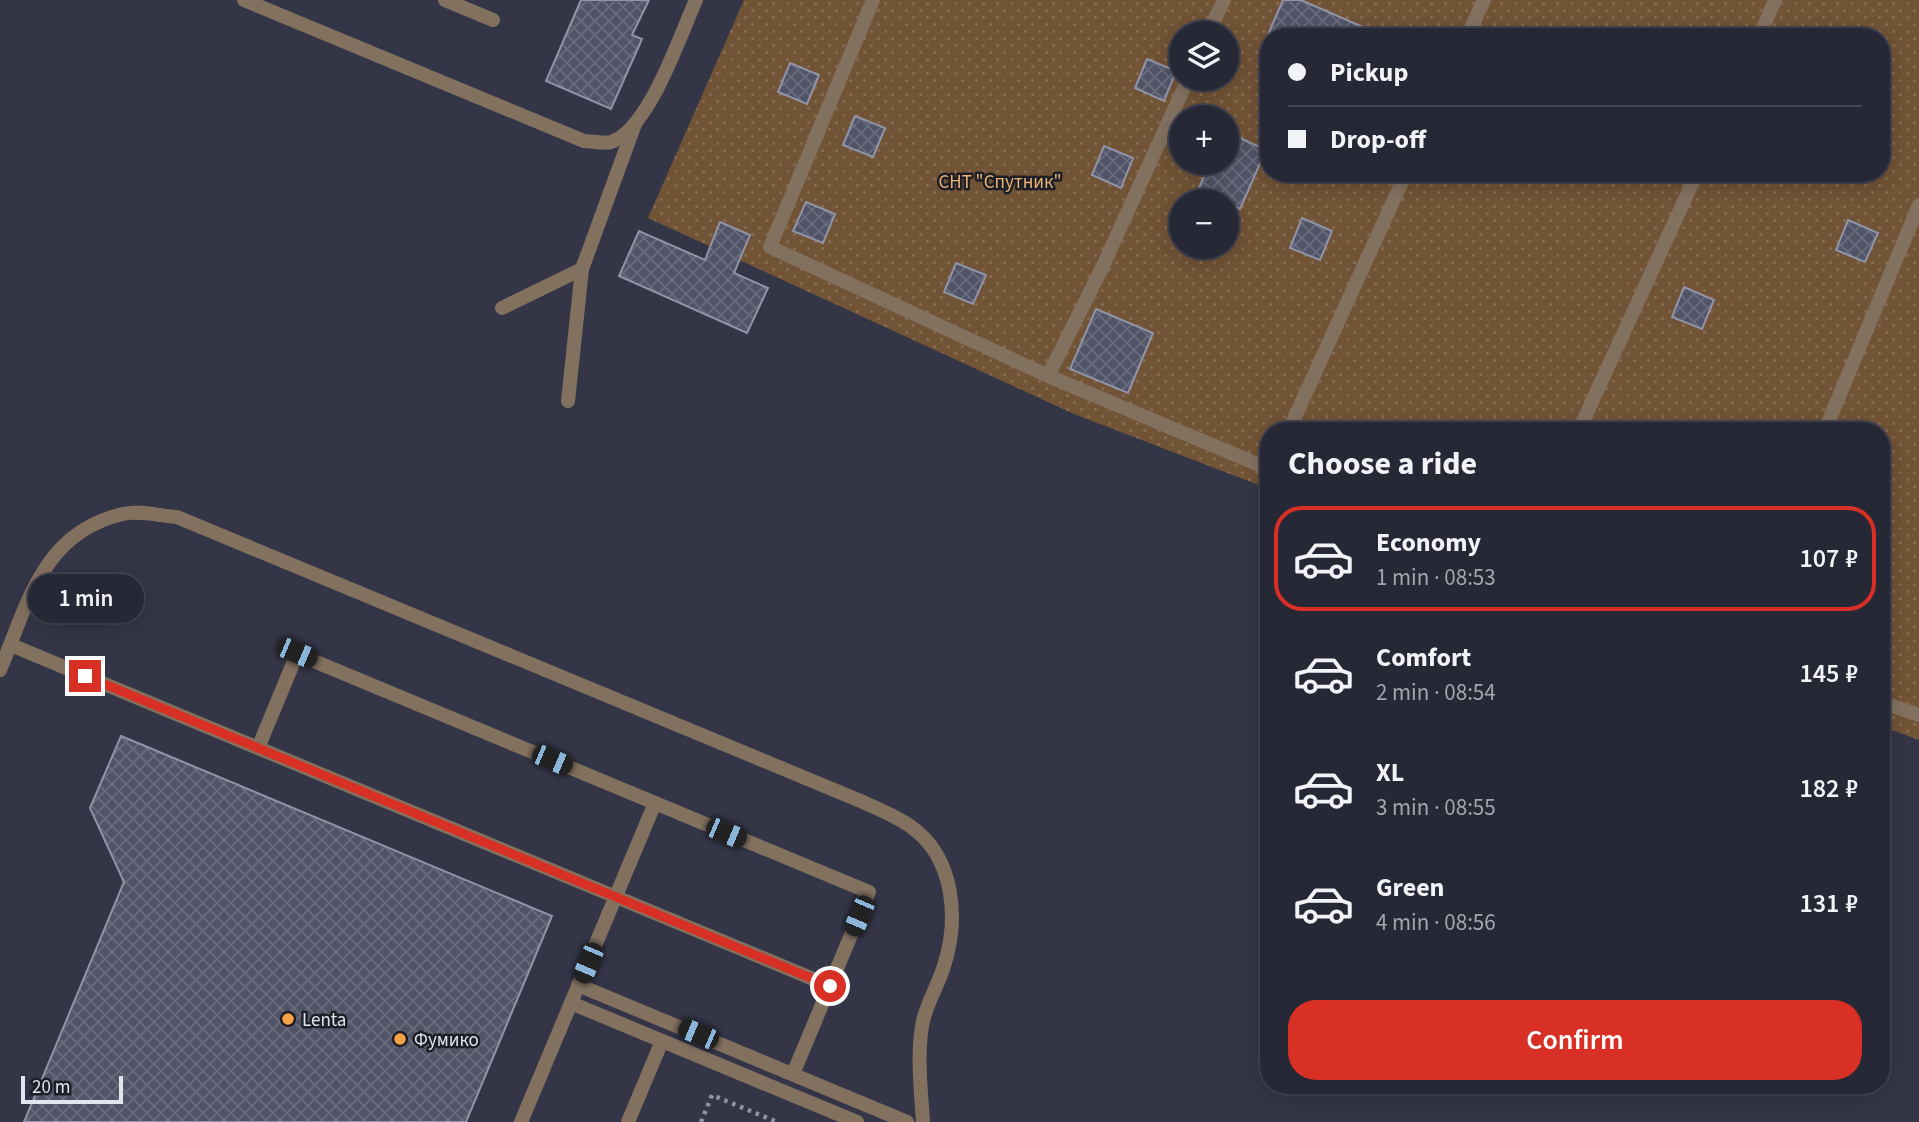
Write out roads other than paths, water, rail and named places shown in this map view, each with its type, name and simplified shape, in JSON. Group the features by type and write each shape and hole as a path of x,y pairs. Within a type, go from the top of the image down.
{"street":[{"path":"244,0 584,141 610,142 635,124"},
{"path":"445,0 492,20"},
{"path":"568,401 582,269 635,124 654,93 696,0"},
{"path":"873,0 770,247 1048,376 1260,465"},
{"path":"1214,21 1224,0"},
{"path":"1471,28 1483,0"},
{"path":"1763,28 1775,0"},
{"path":"1048,376 1102,268 1183,91"},
{"path":"1293,422 1402,182"},
{"path":"1583,422 1693,182"},
{"path":"1828,422 1919,205"},
{"path":"502,308 582,269"},
{"path":"0,670 41,570 76,532 125,513 177,517 863,802 911,826 936,854 949,885 954,921 944,965 923,1024 919,1067 923,1122"},
{"path":"10,645 830,986"},
{"path":"257,748 297,653 869,892 793,1074"},
{"path":"1890,705 1919,715"},
{"path":"521,1122 655,803"},
{"path":"578,985 907,1122"},
{"path":"571,1003 856,1122"},
{"path":"628,1122 662,1041"}],"place":[{"name":"Lenta","path":"288,1019"},
{"name":"Фумико","path":"400,1039"}],"park label":[{"name":"СНТ \"Спутник\"","path":"1000,181"}]}
